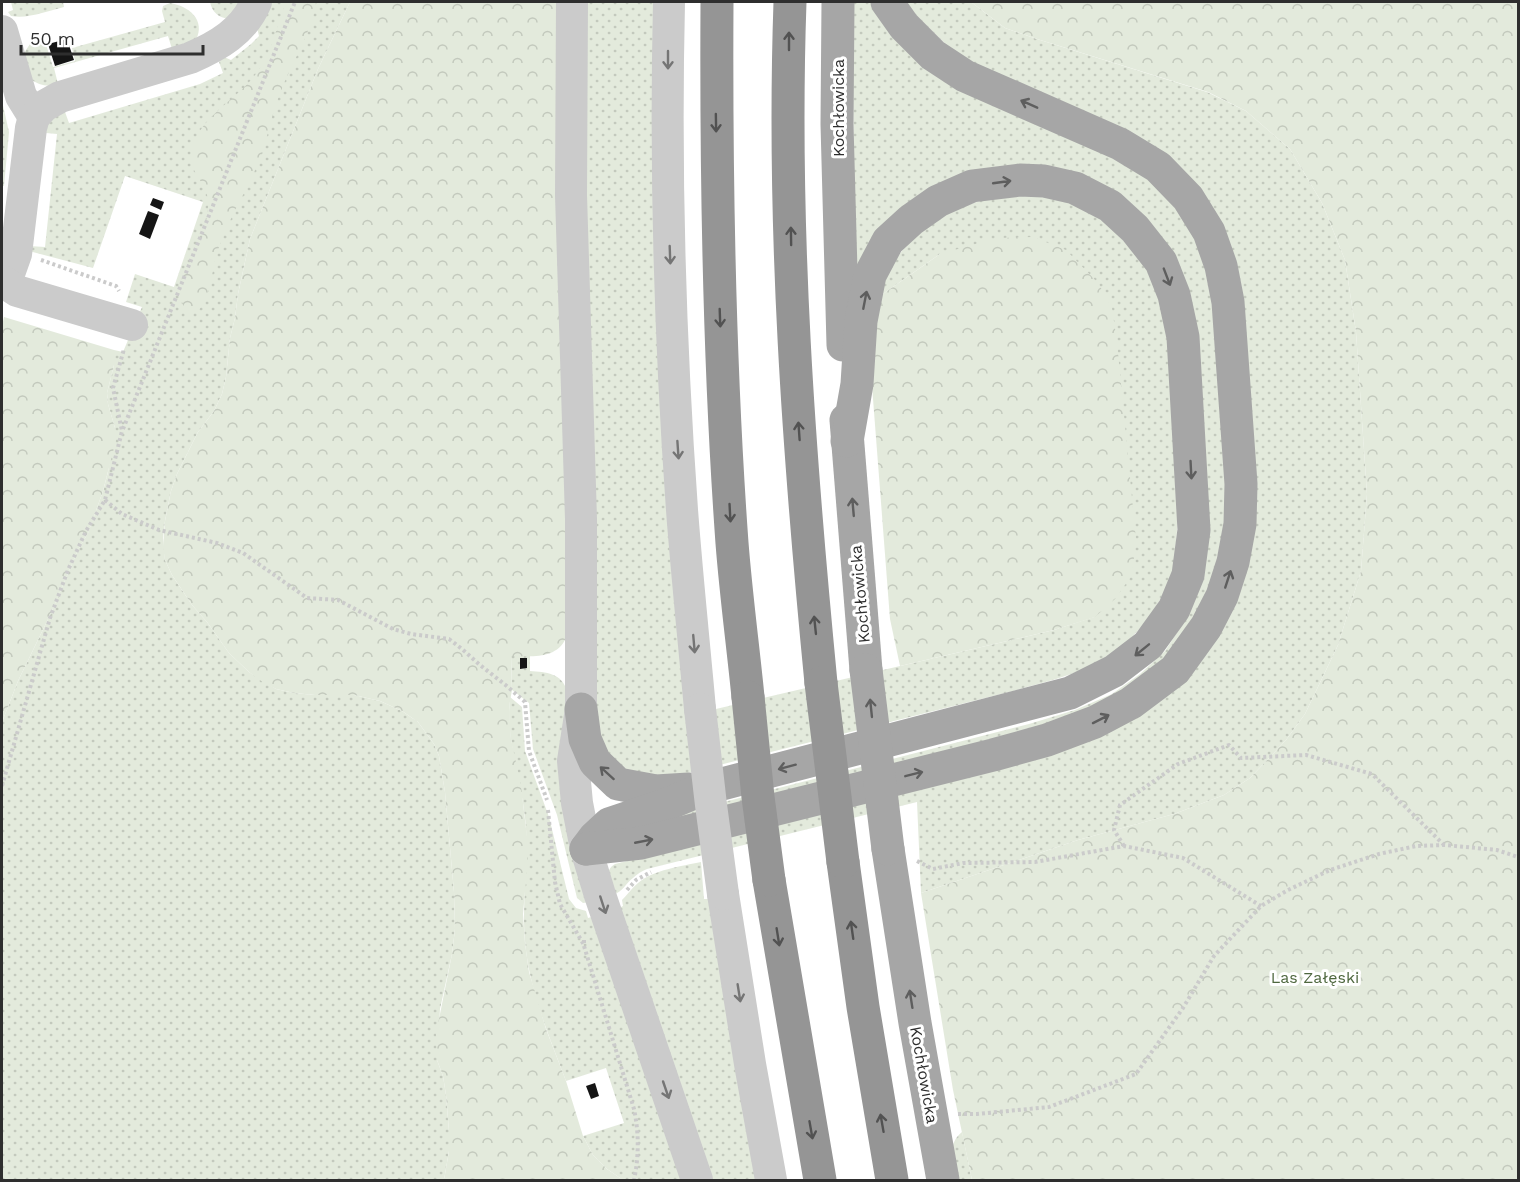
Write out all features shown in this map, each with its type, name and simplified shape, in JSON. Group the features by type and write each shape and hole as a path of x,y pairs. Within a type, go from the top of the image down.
{"highway":[{"path":"717,2 718,247 732,544 758,797 769,880 820,1180"},
{"path":"790,2 788,128 792,282 797,407 805,513 821,683 843,862 862,1007 892,1180"}],"main road":[{"name":"Kochłowicka","path":"838,2 837,124 840,283 847,441 867,670 888,849 943,1180"},
{"path":"586,849 652,840 1004,752 1047,740 1095,722 1131,703 1175,670 1206,627 1222,596 1233,562 1238,533 1241,484 1228,302 1221,266 1209,232 1188,198 1158,167 1120,144 965,76 933,55 904,26 887,2"},
{"path":"586,849 609,824 663,806 703,789 1070,693 1114,671 1148,645 1174,609 1188,575 1194,530 1183,338 1174,295 1161,262 1135,229 1110,206 1075,188 1044,181 1020,180 972,186 938,201 911,220 888,241 870,275 861,321 857,384 847,441"},
{"path":"580,709 585,739 595,762 618,783 656,790 703,789"}],"street":[{"path":"132,325 18,291 2,280 10,271 16,254 11,213 34,117 44,106 60,97 190,58 208,50 243,24 251,14 256,2"},
{"path":"572,2 571,184 581,519 580,709 573,761 577,803 586,849 603,906 697,1180"},
{"path":"669,2 669,193 674,375 682,511 700,709 723,894 771,1180"},
{"path":"2,31 21,96 34,117"}],"path":[{"path":"2,786 50,618 86,531 105,500 122,431 295,2"},
{"path":"122,431 112,388 132,325"},
{"path":"105,500 122,514 159,530 217,543 243,553 306,598 338,600 393,628 411,634 449,639 525,702"},
{"path":"1124,846 1114,830 1120,805 1178,764 1229,745 1241,758 1306,755 1372,774 1445,845"},
{"path":"547,799 555,882 561,904 584,946 634,1109 638,1128 634,1180"},
{"path":"956,1113 977,1114 1049,1107 1136,1074 1183,1008 1214,956 1261,906 1330,870 1378,854 1416,846 1445,845 1497,850 1518,857"},
{"path":"920,862 933,869 963,863 1035,862 1124,846 1183,858 1261,906"},
{"path":"584,946 585,932"}],"green space":[{"path":"11,2 63,2 64,7 18,17 11,16 8,12 13,10"},
{"path":"210,2 247,2 228,19 216,13"},
{"path":"265,2 350,2 318,69 250,239 230,338 222,394 214,411 198,432 171,491 163,538 165,560 192,605 229,653 249,672 276,689 294,693 354,695 380,701 402,711 418,722 434,744 439,756 445,792 455,929 440,1009 437,1060 443,1076 449,1131 449,1151 444,1180 2,1180 2,722 18,681 88,533 103,491 115,428 107,393 114,365 114,350 123,352 142,307 126,302 135,274 174,287 203,202 125,176 93,268 29,251 29,246 45,247 57,134 46,133 48,122 63,111 69,123 200,84 223,73 219,62 221,59 224,57 231,60 259,36 256,24"},
{"path":"286,2 316,2 307,35 277,101 254,173 231,218 216,255 203,304 198,311 192,312 186,310 182,302 181,280 198,249 206,222 208,202 206,191 192,165 191,150 206,123 244,88 264,62"},
{"path":"350,2 559,2 565,352 566,638 562,645 549,653 535,656 511,656 512,690 509,707 511,739 521,786 527,837 528,858 523,914 529,972 583,1136 593,1155 623,1180 444,1180 449,1151 449,1131 443,1076 437,1060 436,1034 455,929 445,792 439,756 434,744 418,722 402,711 380,701 354,695 294,693 276,689 264,683 229,653 192,605 165,560 163,547 165,521 171,491 198,432 214,411 222,394 230,338 250,239 318,69"},
{"path":"584,2 656,2 686,716 1054,630 1094,617 940,254 880,296 887,275 903,250 924,229 948,213 976,202 1005,196 1034,196 1063,201 1096,216 1117,233 1143,263 1152,279 1160,303 1171,366 1178,493 1175,559 1161,599 1143,625 1121,647 1094,664 1056,679 656,781 640,781 597,745 585,210"},
{"path":"852,2 873,2 1072,135 1155,182 1197,236 1215,302 1228,505 1211,589 1171,654 1146,678 1076,717 638,831 689,811 1029,724 1075,710 1112,694 1140,674 1165,651 1187,617 1160,238 1013,166 855,269"},
{"path":"902,2 971,2 1005,28 1207,92 1246,111 1290,149 1322,203 1345,260 1356,332 1367,494 1361,571 1338,645 1305,714 1286,740 1250,778 1224,795 1174,814 1078,840 921,893 917,802 647,869 612,895 608,874 615,864 925,787 1081,744 1240,586 1211,210 956,54"},
{"name":"Las Załęski","path":"971,2 1518,2 1518,1180 972,1180 953,1090 921,893 1078,840 1174,814 1224,795 1250,778 1286,740 1305,714 1338,645 1361,571 1367,494 1356,332 1345,260 1322,203 1290,149 1246,111 1208,92 1005,28"},
{"path":"170,3 183,7 194,15 199,26 196,40 172,49 168,36 54,68 58,84 51,86 30,79 24,53 30,44 44,38 53,67 75,61 72,48 165,22 163,6"},
{"path":"2,101 9,132 4,186 2,186"},
{"path":"1033,237 1066,250 1098,283 1112,308 1136,540 1132,575 1115,599 1095,617 1054,630 900,666 890,619 871,373 880,296 940,254 997,238"},
{"path":"4,317 114,350 114,365 107,393 116,440 103,491 88,533 18,681 2,722 2,326"},
{"path":"511,656 530,656 530,671 557,677 565,685 567,691 590,902 583,903 577,898 557,815 533,749 529,703 512,690"},
{"path":"510,697 522,707 525,751 549,817 569,899 576,908 586,911 588,918 595,916 686,1180 623,1180 593,1155 583,1136 624,1123 606,1068 566,1081 535,995 525,941 526,834 510,728"},
{"path":"701,862 704,899 711,899 757,1180 710,1180 617,909 623,906 622,900 644,879 668,869"},
{"path":"962,1132 972,1180 956,1180 952,1148"}],"building":[{"path":"67,39 74,60 55,66 48,44"},
{"path":"153,198 164,202 161,210 150,205"},
{"path":"148,211 159,215 150,239 139,234"},
{"path":"520,658 527,658 527,668 520,669"},
{"path":"595,1083 599,1096 591,1099 586,1086"}]}
